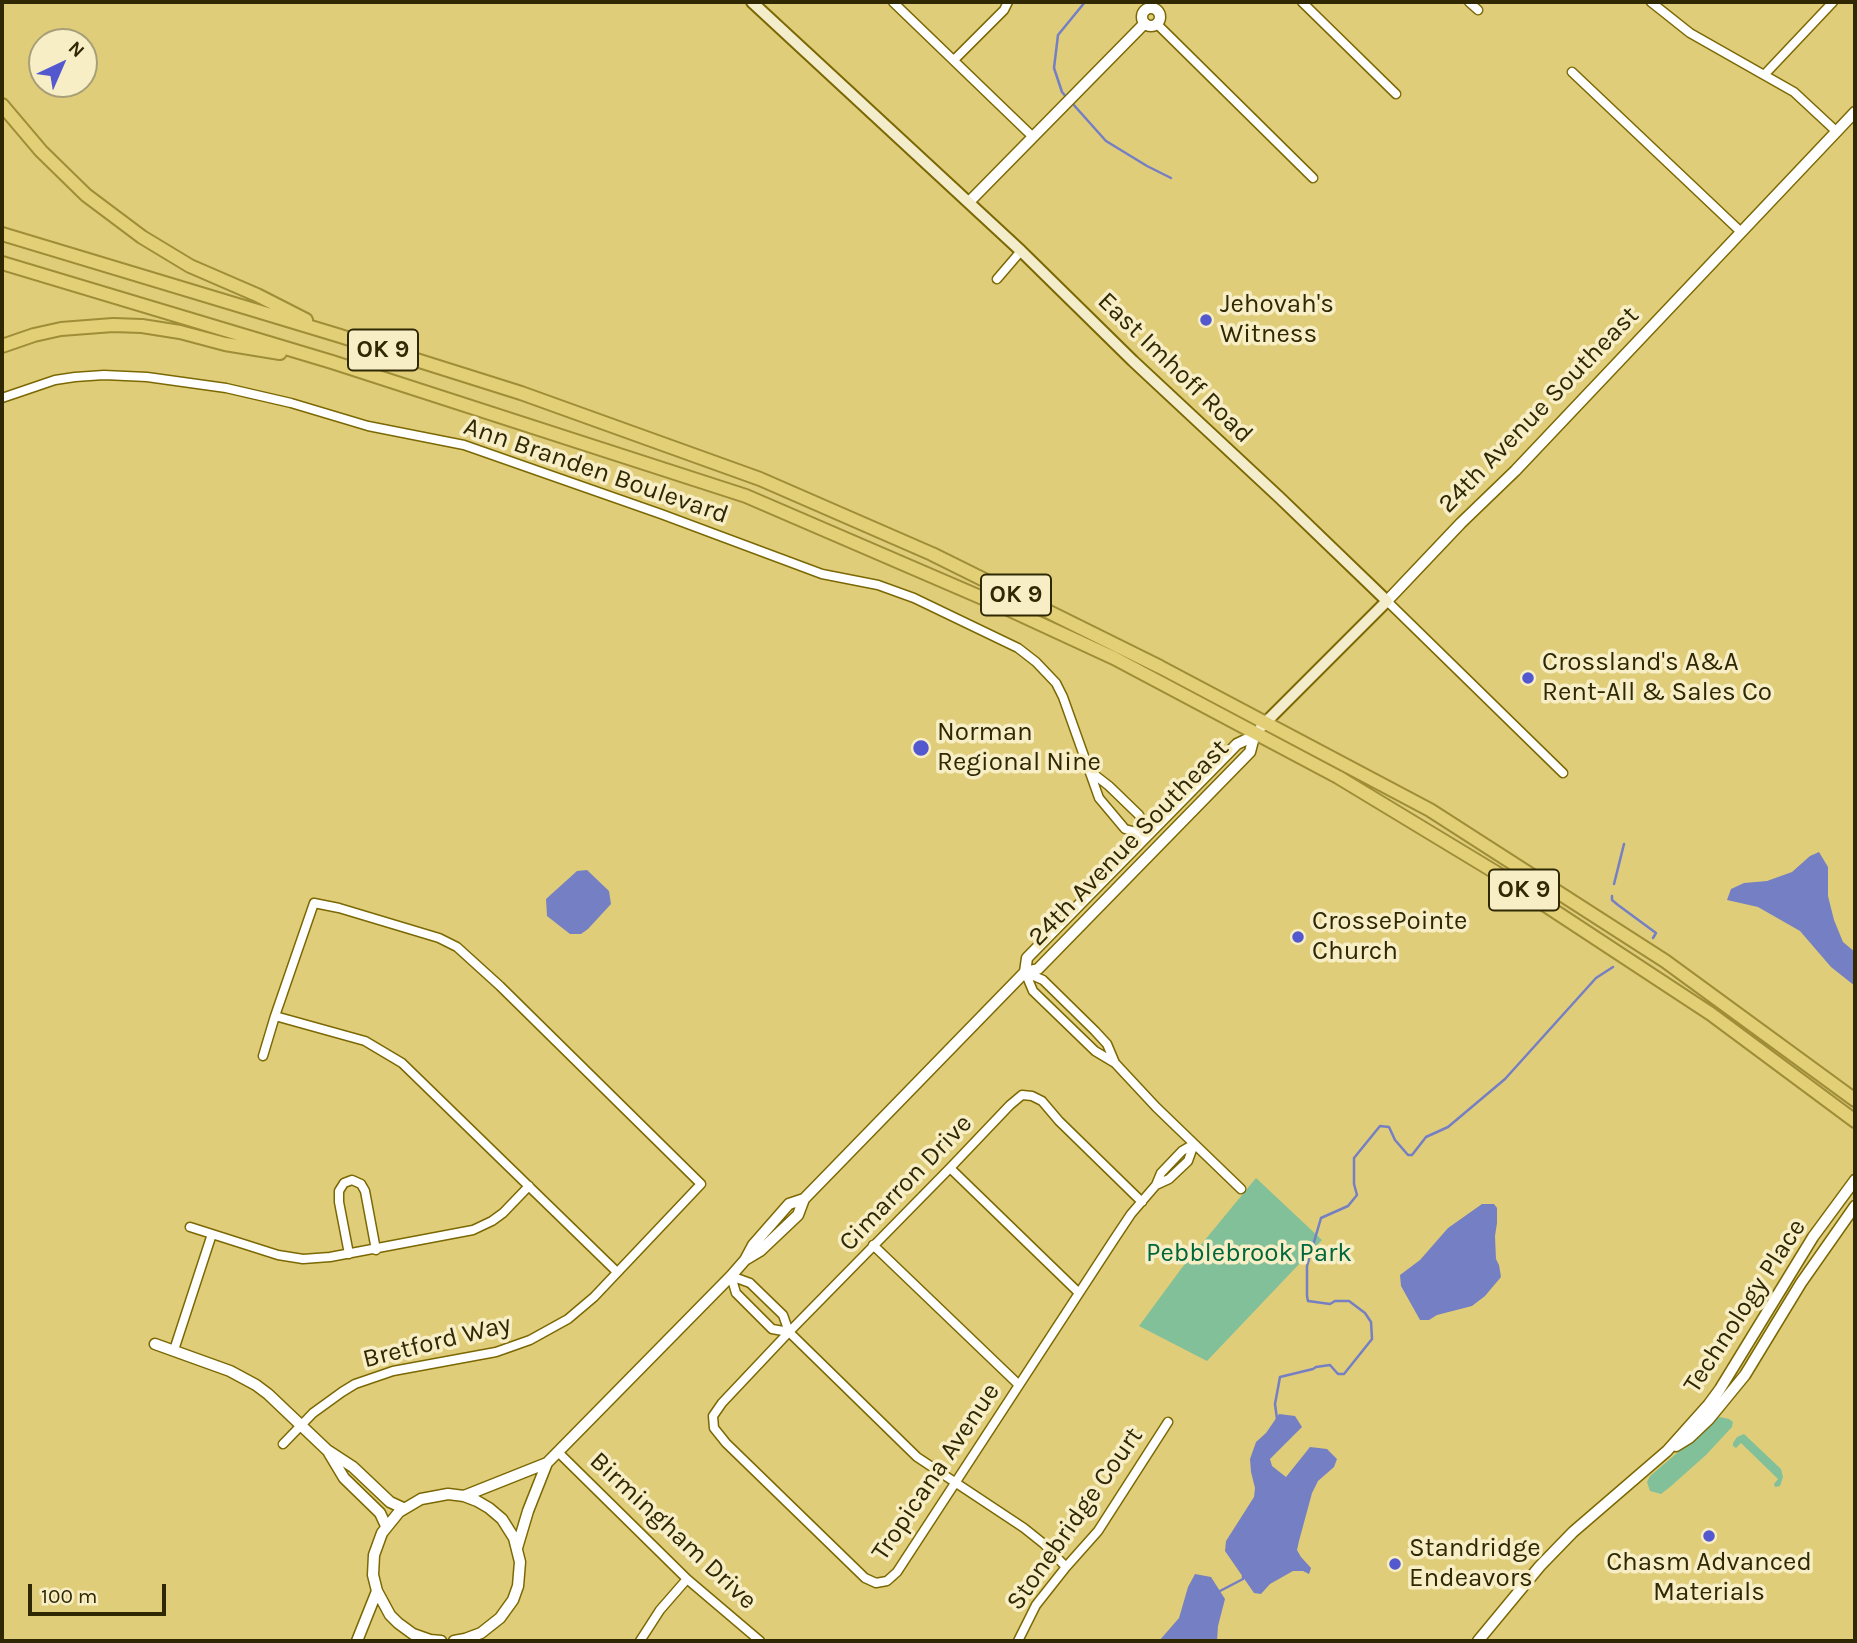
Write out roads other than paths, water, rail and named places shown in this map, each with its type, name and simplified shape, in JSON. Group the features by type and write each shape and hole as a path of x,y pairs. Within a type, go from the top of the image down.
{"highway":[{"path":"2,105 41,151 86,195 142,237 190,266 257,295 337,335"},
{"name":"OK 9","path":"2,234 522,393 760,479 932,554 1266,722 1430,810 1665,961 1855,1100"},
{"name":"OK 9","path":"2,263 332,362 746,496 1102,652 1349,784 1495,872 1711,1014 1855,1121"},
{"path":"2,346 61,329 142,326 332,362"}],"main road":[{"name":"East Imhoff Road","path":"752,2 1021,251 1387,601"},
{"name":"24th Avenue Southeast","path":"1254,734 1387,601"}],"street":[{"path":"893,2 1033,137"},
{"path":"954,60 1008,2"},
{"path":"1157,11 1167,2"},
{"path":"1302,2 1396,94"},
{"path":"1469,2 1478,10"},
{"path":"1651,2 1690,33 1794,92 1837,132"},
{"path":"1765,74 1833,2"},
{"path":"1151,8 1157,11 1160,18 1157,24 1144,24 1142,17 1145,10 1151,8"},
{"path":"969,202 1144,24"},
{"path":"1157,24 1313,178"},
{"path":"1572,72 1741,232"},
{"name":"24th Avenue Southeast","path":"1387,601 1515,471 1855,112"},
{"path":"997,279 1021,251"},
{"name":"Ann Branden Boulevard","path":"2,398 55,380 104,375 147,377 226,388 291,403 368,426 473,447 822,574 878,585 914,598 1018,648 1036,662 1056,683 1063,697 1099,798 1125,829 1147,835"},
{"name":"East Imhoff Road","path":"1387,601 1563,773"},
{"name":"24th Avenue Southeast","path":"1025,972 1027,958 1237,744 1254,734"},
{"name":"24th Avenue Southeast","path":"464,1496 547,1463 745,1260 760,1251 798,1215 804,1199 1025,972 1038,969 1250,752 1254,734"},
{"path":"1091,772 1110,786 1139,815 1147,835"},
{"name":"Bretford Way","path":"275,1016 314,903 439,938 457,947 500,986 701,1184 580,1310 568,1319 539,1335 496,1352 402,1368 376,1376 342,1392 301,1425 283,1444"},
{"path":"1025,972 1033,991 1095,1051 1115,1063 1156,1107 1241,1189"},
{"path":"1025,972 1043,980 1095,1031 1107,1044 1115,1063"},
{"path":"262,1056 275,1016 365,1041 402,1063 617,1272"},
{"name":"Cimarron Drive","path":"713,1422 713,1416 722,1403 1016,1098 1026,1094 1042,1101 1142,1202"},
{"name":"Tropicana Avenue","path":"713,1422 726,1443 865,1577 876,1583 887,1581 897,1572 1115,1238 1156,1185 1161,1173 1182,1151 1194,1144"},
{"path":"950,1168 1079,1293"},
{"path":"349,1254 339,1191 344,1183 352,1180 360,1184 365,1191 376,1250"},
{"name":"Technology Place","path":"1478,1641 1540,1566 1573,1532 1667,1451 1709,1404 1812,1237 1855,1180"},
{"path":"190,1227 291,1258 315,1259 461,1234 482,1227 503,1213 529,1186"},
{"name":"Technology Place","path":"1667,1451 1689,1438 1734,1390 1801,1283 1855,1206"},
{"path":"174,1350 212,1234"},
{"path":"873,1245 1019,1385"},
{"path":"731,1276 736,1293 772,1329 789,1332"},
{"path":"731,1276 750,1283 783,1315 789,1332 902,1444 917,1457 1024,1528 1066,1567"},
{"path":"155,1344 245,1378 268,1394 327,1450 353,1467 390,1502 403,1508"},
{"name":"Stonebridge Court","path":"1018,1641 1036,1605 1098,1531 1168,1422"},
{"path":"327,1450 344,1478 380,1513 386,1526"},
{"name":"Birmingham Drive","path":"558,1452 687,1579 760,1641"},
{"name":"24th Avenue Southeast","path":"517,1548 547,1463"},
{"name":"24th Avenue Southeast","path":"441,1641 415,1639 390,1615 377,1591 373,1575 374,1555 386,1526 403,1508 421,1499 448,1494 464,1496 489,1508 502,1520 514,1538 520,1573 518,1586 507,1610 488,1629 473,1637 454,1641"},
{"path":"640,1641 660,1610 687,1579"},
{"name":"24th Avenue Southeast","path":"357,1641 377,1591"}],"water":[{"path":"1819,852 1828,867 1828,896 1834,920 1843,942 1855,952 1855,986 1831,967 1800,931 1758,907 1727,900 1731,889 1744,883 1767,881 1792,872 1810,856"},
{"path":"587,870 609,891 611,904 588,929 581,934 570,934 547,916 546,899 577,871"},
{"path":"1482,1204 1494,1204 1497,1208 1496,1259 1501,1277 1485,1296 1472,1306 1437,1315 1429,1320 1420,1320 1401,1286 1400,1275 1420,1260 1448,1228"},
{"path":"1279,1414 1295,1416 1302,1427 1270,1459 1272,1466 1286,1477 1310,1447 1327,1449 1337,1459 1334,1467 1318,1481 1312,1493 1299,1541 1297,1550 1311,1568 1309,1574 1293,1571 1270,1584 1261,1594 1254,1593 1225,1551 1226,1541 1254,1497 1250,1459 1256,1442"},
{"path":"1195,1574 1211,1577 1225,1599 1217,1641 1159,1641 1179,1618 1188,1587"}],"waterway":[{"path":"1067,98 1062,92 1054,68 1058,35 1085,2"},
{"path":"1072,103 1106,141 1171,178"},
{"path":"1614,884 1624,844"},
{"path":"1612,896 1612,900 1656,933 1653,938"},
{"path":"1277,1419 1275,1404 1280,1377 1330,1365 1338,1374 1344,1374 1372,1339 1371,1322 1365,1313 1349,1301 1335,1301 1330,1304 1308,1301 1307,1296 1307,1266 1321,1218 1348,1206 1357,1195 1354,1184 1354,1158 1380,1126 1389,1127 1395,1140 1408,1155 1412,1155 1426,1137 1448,1127 1505,1079 1596,978 1613,967"},
{"path":"1218,1592 1243,1579 1243,1576"}],"place":[{"name":"Jehovah's Witness","path":"1206,320"},
{"name":"Crossland's A&A Rent-All & Sales Co","path":"1528,678"},
{"name":"Norman Regional Nine","path":"921,748"},
{"name":"CrossePointe Church","path":"1298,937"},
{"name":"Chasm Advanced Materials","path":"1709,1536"},
{"name":"Standridge Endeavors","path":"1395,1564"}],"park label":[{"name":"Pebblebrook Park","path":"1249,1254"}]}
